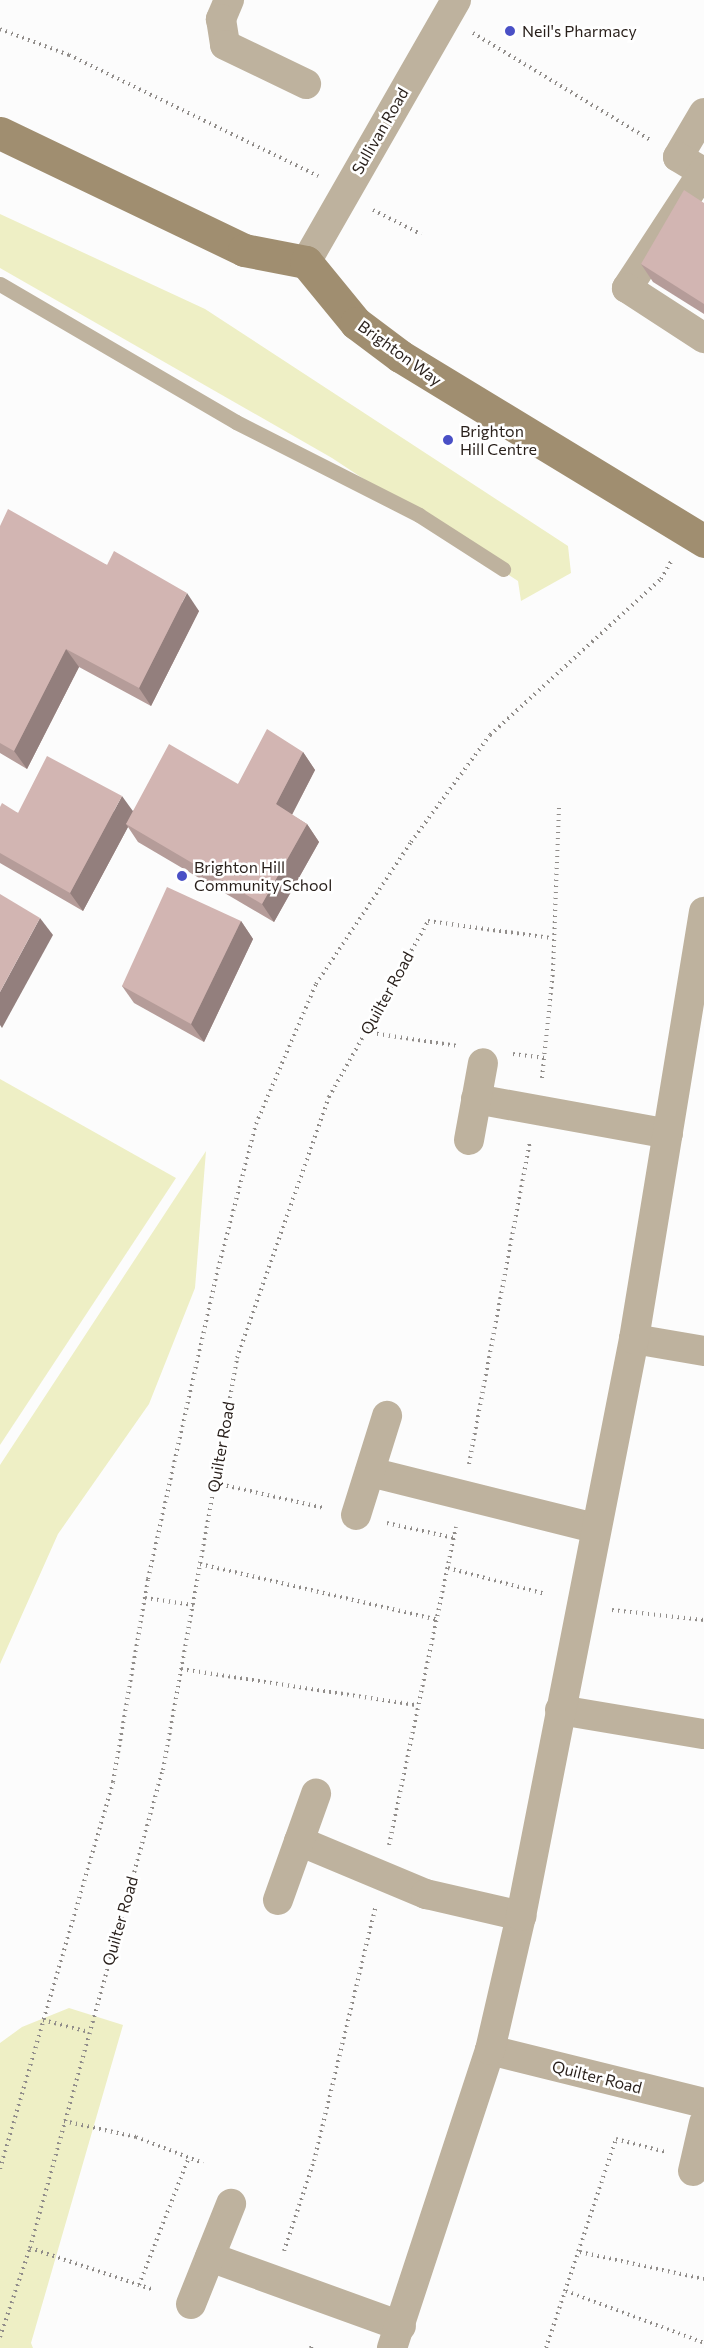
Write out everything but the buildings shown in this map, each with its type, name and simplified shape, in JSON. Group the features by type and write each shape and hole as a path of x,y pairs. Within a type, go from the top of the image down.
{"street":[{"path":"229,0 221,19 225,45 306,84"},
{"name":"Sullivan Road","path":"306,262 456,0"},
{"path":"704,113 678,157 703,172 627,288 704,338"},
{"path":"0,133 244,250 306,262"},
{"name":"Brighton Way","path":"306,262 356,323 400,356 690,548"},
{"path":"210,2258 275,2281 397,2337 490,2050 521,1916 594,1528 634,1339 700,957 704,912"},
{"path":"469,1140 483,1063"},
{"path":"476,1099 668,1134"},
{"path":"634,1339 704,1351"},
{"path":"356,1515 387,1416"},
{"path":"370,1472 594,1528"},
{"path":"560,1710 704,1734"},
{"path":"278,1900 316,1794"},
{"path":"299,1841 426,1894 521,1916"},
{"name":"Quilter Road","path":"490,2050 704,2103"},
{"path":"694,2165 704,2123"},
{"path":"191,2304 231,2204"}],"lane":[{"path":"0,284 236,422 419,515 503,569"}],"path":[{"path":"0,29 69,55 301,165 321,178"},
{"path":"467,30 678,157"},
{"path":"370,208 421,234"},
{"path":"0,2169 113,1782 145,1598 215,1281 256,1124 316,984 411,842 490,735 660,579 690,548"},
{"path":"275,2281 314,2161 382,1876 417,1705 438,1620 461,1495 485,1393 536,1110 550,1016 551,938 559,804"},
{"name":"Quilter Road","path":"0,2337 30,2247 163,1770 237,1358 329,1097 428,921 551,938"},
{"path":"200,1564 438,1620"},
{"path":"448,1568 546,1594"},
{"path":"145,1598 193,1605"},
{"path":"601,1609 704,1620"},
{"path":"181,1669 417,1705"},
{"path":"44,2020 89,2032"},
{"path":"64,2121 136,2137 203,2163"},
{"path":"546,2348 616,2139 694,2165"},
{"path":"139,2285 189,2157"},
{"path":"30,2247 154,2290"},
{"path":"580,2252 704,2279"},
{"path":"566,2291 704,2343"}],"green space":[{"path":"0,214 205,309 568,546 571,573 521,601 518,581 332,458 0,268"},
{"path":"0,1079 176,1178 0,1445"},
{"path":"206,1151 195,1288 149,1404 58,1534 0,1664 0,1465"},
{"path":"69,2008 123,2025 31,2343 33,2348 0,2348 0,2043 22,2027"}],"place":[{"name":"Neil's Pharmacy","path":"510,31"},
{"name":"Brighton Hill Centre","path":"448,440"},
{"name":"Brighton Hill Community School","path":"182,876"}]}
